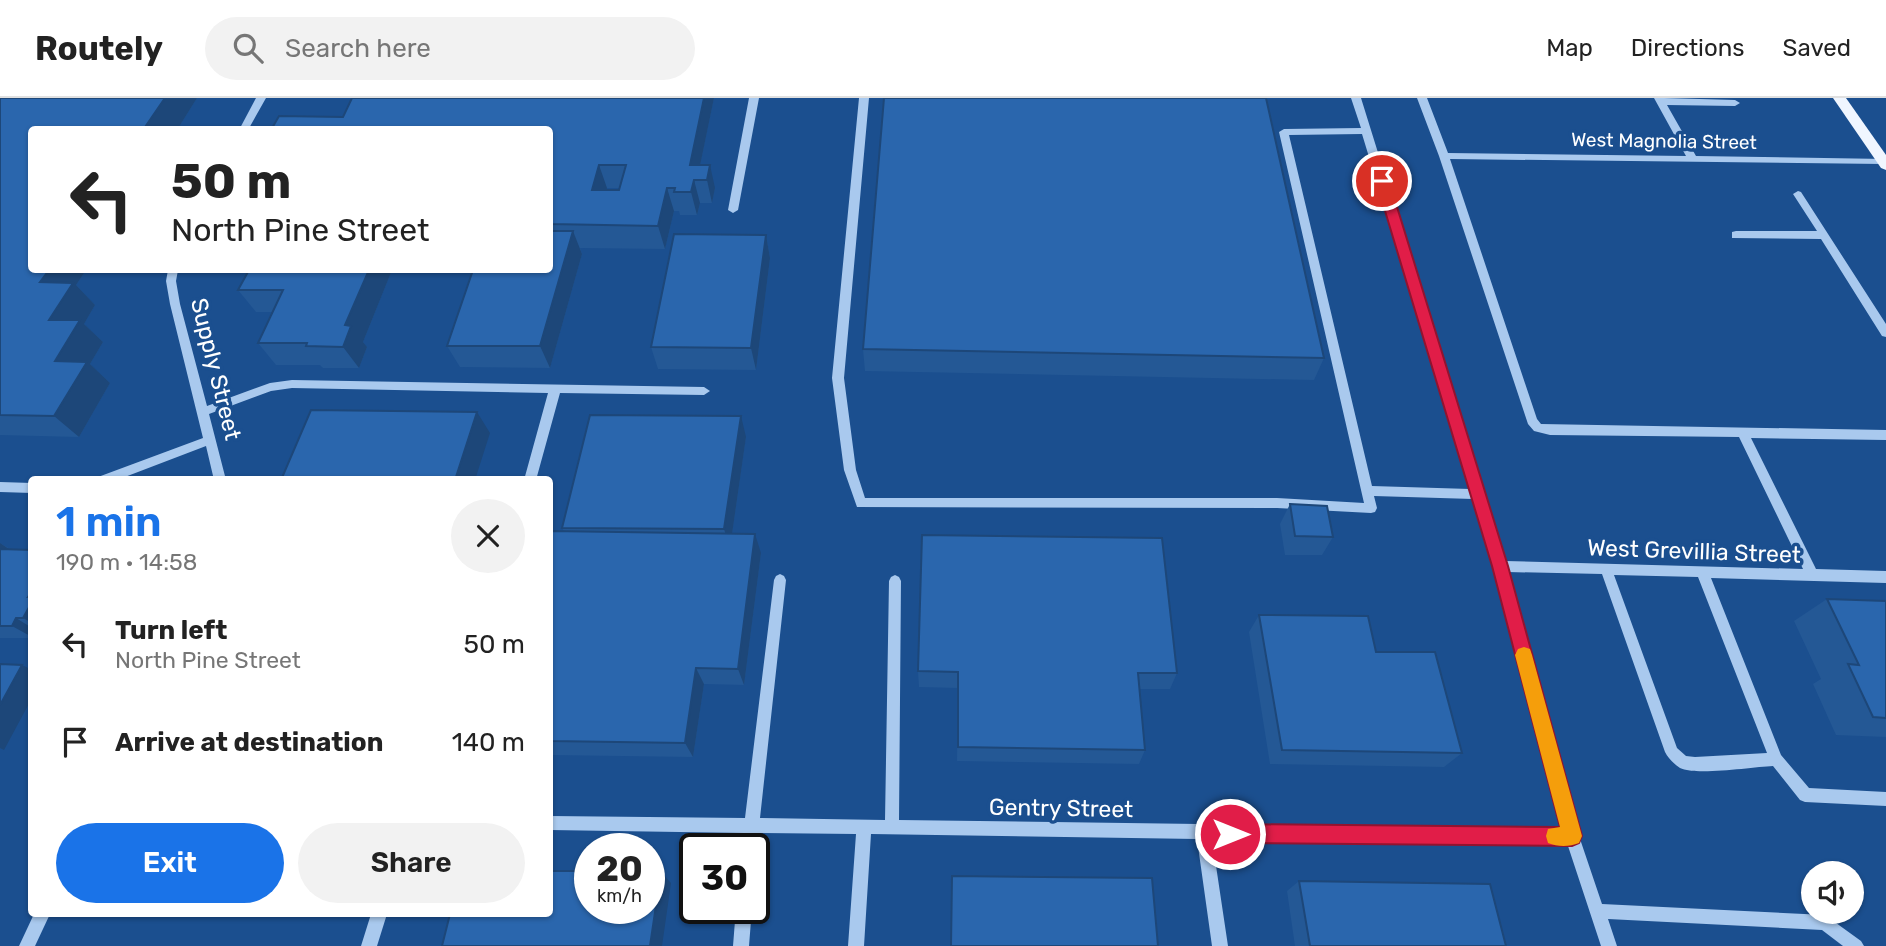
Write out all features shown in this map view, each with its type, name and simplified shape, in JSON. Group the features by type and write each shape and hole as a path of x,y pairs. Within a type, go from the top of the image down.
{"main road":[{"path":"1839,98 1885,162"}],"street":[{"path":"245,126 261,98"},
{"path":"733,210 754,98"},
{"path":"864,98 838,378 849,470 861,503 1277,503 1370,508 1284,132 1367,131"},
{"path":"1356,98 1500,566 1572,836 1609,946"},
{"path":"1422,98 1444,156 1532,421 1538,428 1886,435"},
{"path":"1660,100 1735,103"},
{"path":"1660,100 1693,159"},
{"name":"West Magnolia Street","path":"1444,156 1885,162"},
{"path":"1736,235 1823,235"},
{"name":"Supply Street","path":"173,273 175,304 219,476"},
{"path":"203,412 270,387 292,384 704,391"},
{"path":"113,476 210,440"},
{"path":"0,487 28,488"},
{"path":"1367,491 1478,494"},
{"name":"West Grevillia Street","path":"1500,566 1886,578"},
{"path":"1606,569 1672,752 1683,762 1695,764 1776,759"},
{"path":"1703,573 1776,759 1805,795 1886,799"},
{"path":"751,833 780,580"},
{"path":"892,828 895,581"},
{"name":"Gentry Street","path":"553,823 1204,834 1572,836"},
{"path":"856,946 864,828"},
{"path":"1204,834 1220,946"},
{"path":"1599,911 1825,923 1856,946"},
{"path":"27,946 41,917"},
{"path":"369,946 378,917"},
{"path":"741,946 743,924"}],"lane":[{"path":"1798,194 1886,333"},
{"path":"531,476 555,389"},
{"path":"1742,433 1812,575"}],"building":[{"path":"0,98 165,98 146,126 28,126 28,273 47,273 40,282 73,283 49,320 80,320 55,361 87,362 54,416 0,415"},
{"path":"352,98 704,98 690,165 710,165 707,180 694,180 691,192 674,192 675,188 667,188 658,226 553,224 553,126 273,126 279,116 343,117","holes":["599,165 626,165 619,190 592,190"]},
{"path":"884,98 1266,98 1324,358 863,349"},
{"path":"553,231 573,231 540,346 447,346 472,273 553,273"},
{"path":"674,234 766,235 751,348 651,347"},
{"path":"247,273 368,273 345,325 351,326 343,347 306,346 307,343 258,343 283,290 238,290"},
{"path":"311,410 477,412 456,476 283,476"},
{"path":"590,415 741,416 724,529 562,528"},
{"path":"1290,504 1327,506 1333,537 1295,536"},
{"path":"553,531 755,534 738,669 696,668 685,743 553,741"},
{"path":"922,535 1162,538 1177,673 1138,673 1145,750 958,747 958,672 918,671"},
{"path":"0,549 28,550 28,609 23,618 16,618 12,626 0,626"},
{"path":"1827,599 1886,601 1886,718 1873,717 1848,664 1859,665"},
{"path":"1259,615 1368,616 1376,652 1435,652 1462,753 1282,750"},
{"path":"0,664 22,665 0,705"},
{"path":"553,871 574,871 574,924 653,924 650,946 442,946 449,917 553,917"},
{"path":"952,876 1152,878 1158,946 951,946"},
{"path":"1299,881 1490,884 1506,946 1310,946"}],"slow traffic":[{"path":"1524,655 1572,836 1555,836"}],"route":[{"path":"1230,834 1572,836 1500,566 1382,181"}]}
